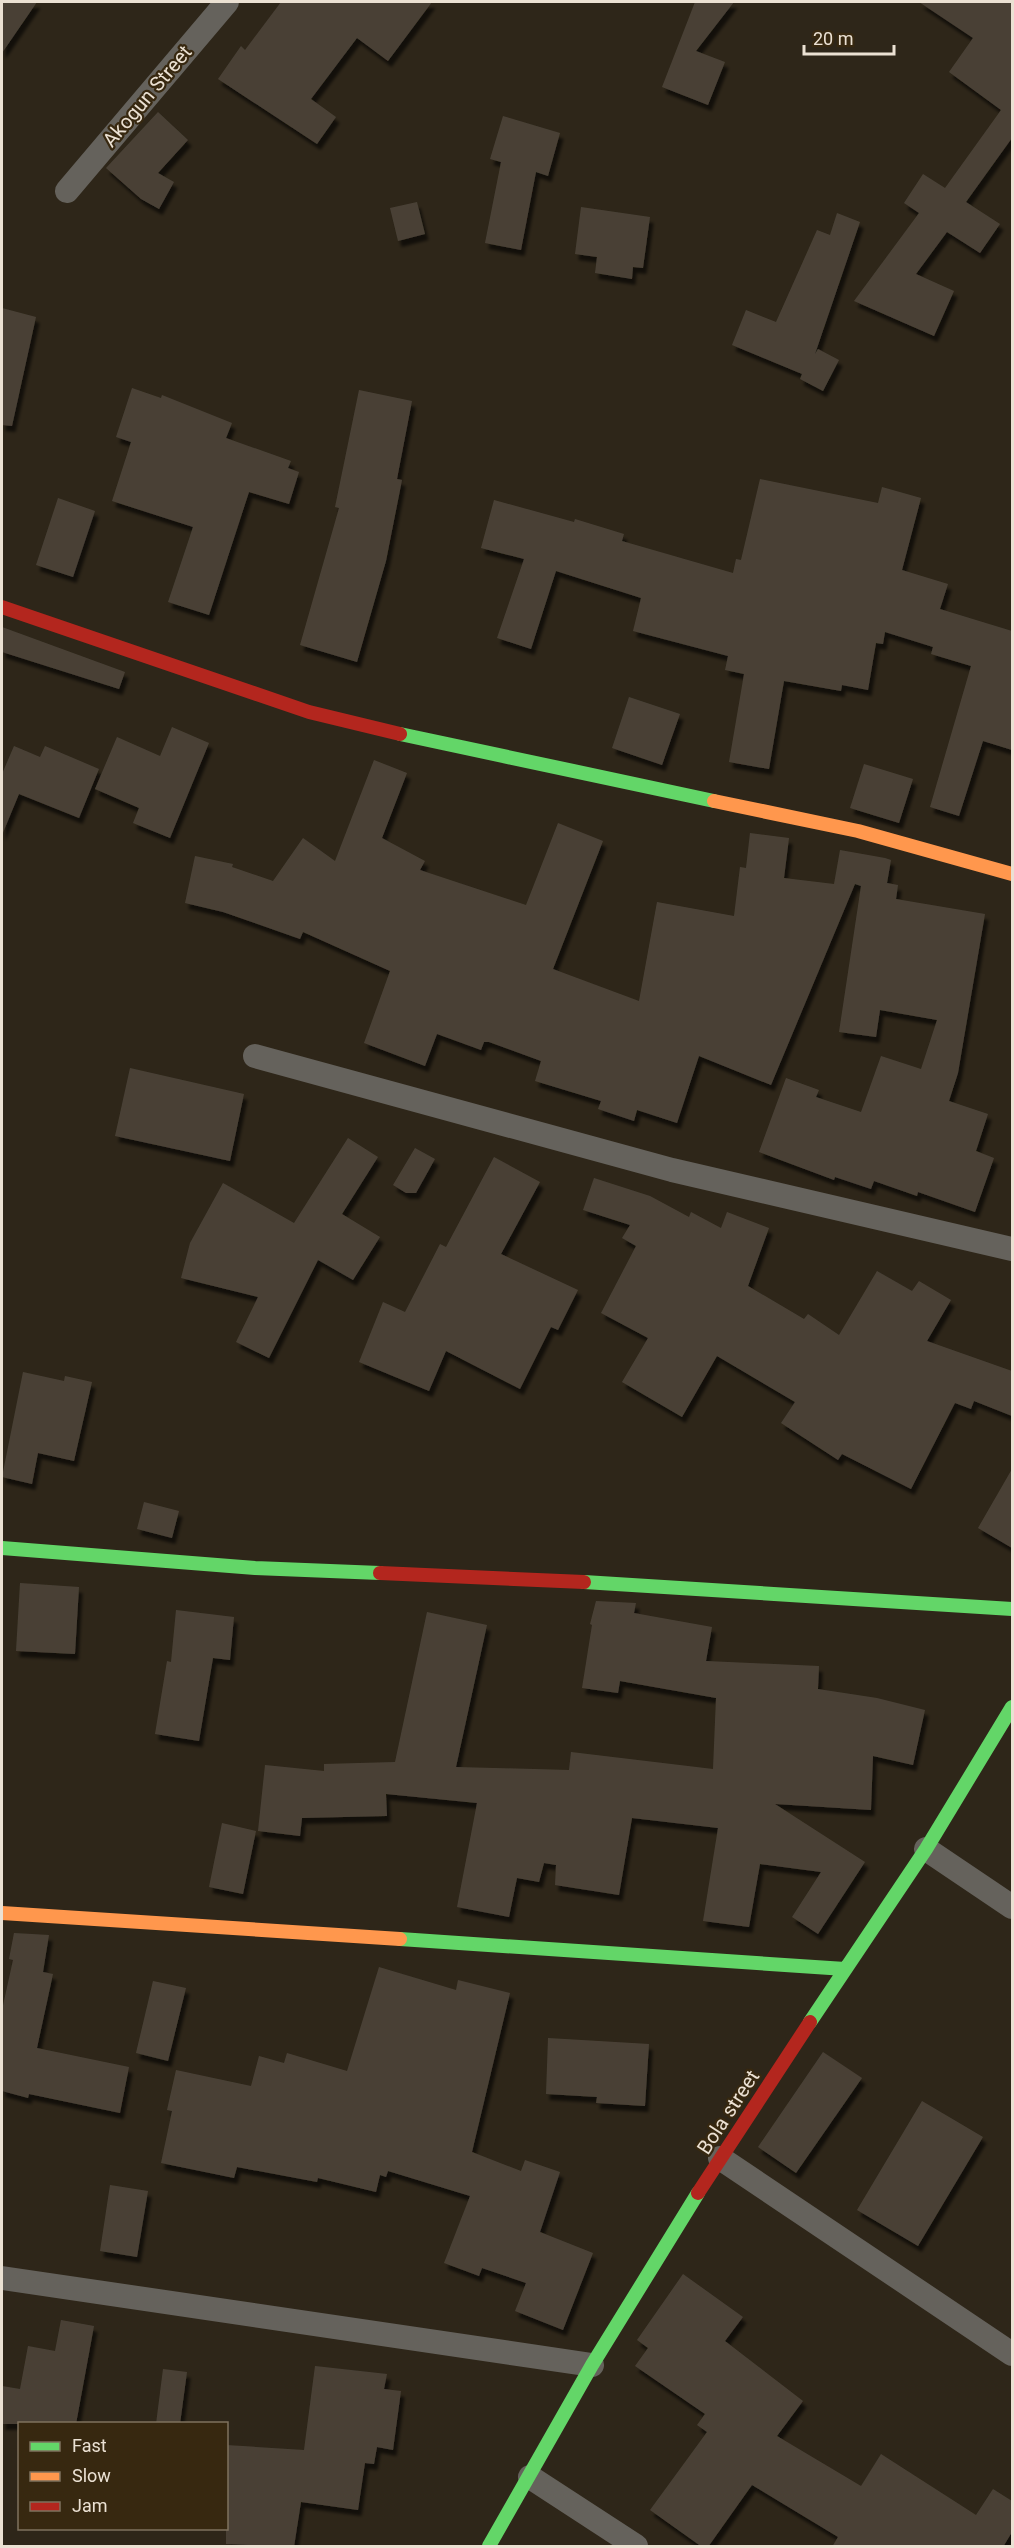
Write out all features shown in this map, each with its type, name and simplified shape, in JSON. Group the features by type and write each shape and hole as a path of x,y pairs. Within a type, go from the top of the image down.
{"street":[{"name":"Akogun Street","path":"67,191 226,2"},
{"path":"2,607 309,712 423,740 858,831 1012,874"},
{"path":"255,1056 672,1170 1012,1249"},
{"path":"2,1548 255,1568 678,1586 1012,1609"},
{"name":"Bola street","path":"489,2547 592,2364 720,2158 926,1849 1012,1707"},
{"path":"926,1849 1012,1907"},
{"path":"2,1913 845,1970"},
{"path":"720,2158 1012,2354"},
{"path":"2,2278 592,2364"},
{"path":"530,2477 636,2547"}],"building":[{"path":"2,2 37,2 2,53"},
{"path":"281,2 432,2 388,61 357,38 311,99 336,117 317,144 218,79 241,46 245,50"},
{"path":"695,2 734,2 696,51 725,62 708,105 662,87"},
{"path":"919,2 1012,2 1012,138 966,202 1000,224 980,253 947,232 916,274 954,291 934,336 854,301 919,213 904,203 923,174 945,188 1001,110 949,72 973,38"},
{"path":"158,112 188,140 158,173 174,182 159,209 141,199 106,168"},
{"path":"503,116 560,133 548,176 536,172 521,250 485,243 501,162 490,159"},
{"path":"417,202 425,234 398,241 390,208"},
{"path":"581,207 650,217 643,268 633,267 632,279 595,273 597,257 575,254"},
{"path":"837,213 860,222 815,354 818,349 839,360 823,391 800,379 802,374 732,345 746,310 776,322 817,230 830,235"},
{"path":"2,308 36,317 12,426 2,425"},
{"path":"132,388 161,398 162,395 232,423 226,438 291,461 288,468 299,472 289,504 249,492 209,615 168,602 193,527 112,501 131,442 116,437"},
{"path":"359,390 412,401 397,479 402,480 386,561 357,662 300,645 339,508 335,507"},
{"path":"760,479 878,503 882,487 921,498 902,570 948,584 940,609 1012,631 1012,750 983,741 959,816 930,807 971,666 931,654 933,647 885,632 883,644 876,643 868,690 842,685 841,691 784,681 769,769 729,762 744,674 725,670 728,656 633,631 641,598 556,571 531,649 497,638 524,559 481,548 494,500 574,522 575,519 624,534 622,541 733,573 736,559 741,560"},
{"path":"58,498 95,511 73,577 36,565"},
{"path":"2,627 125,672 119,689 2,652"},
{"path":"629,697 680,714 662,765 612,748"},
{"path":"172,727 209,743 170,838 133,823 139,808 95,789 117,737 160,756"},
{"path":"14,746 40,757 45,746 99,769 79,818 19,794 2,835 2,774"},
{"path":"374,760 407,773 382,838 425,861 420,870 526,905 558,823 603,841 553,969 639,1001 657,902 734,916 740,867 746,868 750,833 789,838 784,878 834,884 840,850 885,858 891,860 887,883 898,885 896,899 985,914 958,1073 949,1101 988,1114 976,1151 994,1158 975,1212 918,1192 917,1196 874,1181 871,1189 835,1177 834,1180 759,1152 786,1078 819,1090 816,1097 861,1112 881,1056 921,1069 937,1020 880,1010 876,1037 839,1032 861,886 855,884 771,1085 699,1056 677,1123 637,1110 634,1121 598,1109 601,1101 535,1081 541,1061 489,1042 484,1042 481,1050 437,1034 425,1066 364,1043 390,971 303,932 300,939 223,912 185,903 195,856 233,864 232,867 273,881 303,838 335,861"},
{"path":"864,764 913,779 899,823 850,808"},
{"path":"130,1068 244,1094 230,1161 115,1136"},
{"path":"348,1138 378,1157 342,1214 380,1237 353,1280 318,1260 269,1358 236,1342 258,1297 181,1278 190,1243 223,1183 294,1223"},
{"path":"415,1148 435,1159 416,1193 406,1193 393,1185"},
{"path":"494,1157 540,1182 501,1254 578,1290 558,1330 551,1327 520,1389 446,1351 429,1391 359,1362 383,1302 405,1312 440,1244 446,1247"},
{"path":"594,1178 650,1196 689,1217 691,1212 721,1228 727,1212 769,1228 748,1286 804,1319 808,1314 839,1335 877,1271 912,1291 919,1281 951,1300 927,1341 1012,1371 1012,1416 974,1401 971,1409 955,1403 911,1489 842,1454 838,1460 781,1423 795,1402 717,1356 682,1417 622,1382 648,1338 601,1313 636,1246 622,1238 630,1225 583,1210"},
{"path":"23,1372 64,1381 65,1376 92,1382 74,1461 38,1453 32,1484 2,1477"},
{"path":"1012,1469 1012,1548 978,1528"},
{"path":"144,1502 179,1511 172,1538 137,1529"},
{"path":"20,1583 79,1587 75,1654 16,1651"},
{"path":"596,1601 636,1603 634,1613 712,1627 706,1661 819,1666 818,1689 877,1698 925,1710 913,1765 873,1756 871,1810 775,1804 865,1862 818,1934 792,1917 821,1872 760,1864 749,1927 703,1921 718,1828 632,1818 619,1895 555,1885 556,1865 544,1863 539,1882 517,1878 509,1917 457,1907 477,1803 386,1794 387,1816 302,1818 300,1836 258,1831 265,1765 324,1771 324,1764 395,1762 427,1612 487,1625 456,1767 569,1770 571,1752 713,1769 716,1698 620,1681 618,1693 582,1688 592,1625 590,1624"},
{"path":"176,1610 234,1617 230,1660 213,1658 199,1741 155,1734 167,1661 171,1662"},
{"path":"222,1823 256,1831 243,1894 209,1887"},
{"path":"14,1933 49,1935 43,1972 53,1974 37,2048 129,2067 120,2113 29,2094 28,2098 2,2091 2,2010 13,1960 9,1959"},
{"path":"379,1967 456,1990 458,1980 510,1993 472,2152 521,2171 525,2160 560,2172 540,2232 593,2253 563,2330 515,2311 526,2283 482,2268 479,2276 444,2263 470,2196 388,2171 386,2177 380,2175 376,2192 318,2178 317,2182 237,2167 234,2178 161,2163 172,2111 167,2110 176,2070 251,2086 259,2056 284,2063 287,2053 347,2071"},
{"path":"153,1981 186,1988 168,2061 136,2053"},
{"path":"548,2038 649,2044 645,2106 596,2103 597,2097 546,2094"},
{"path":"823,2052 862,2078 796,2173 758,2147"},
{"path":"922,2101 983,2137 918,2246 857,2210"},
{"path":"110,2185 148,2191 137,2257 100,2251"},
{"path":"683,2274 743,2317 725,2341 803,2401 777,2436 861,2486 881,2454 976,2515 993,2489 1012,2501 1012,2532 1003,2547 832,2547 838,2537 752,2485 708,2547 702,2547 650,2510 707,2432 697,2425 705,2414 635,2366 648,2348 637,2340"},
{"path":"61,2320 94,2326 76,2422 2,2424 2,2386 20,2389 28,2346 55,2351"},
{"path":"315,2366 387,2374 384,2389 401,2391 393,2450 377,2447 374,2464 365,2463 358,2510 301,2502 294,2547 226,2544 228,2445 304,2450"},
{"path":"163,2369 187,2372 180,2422 156,2422"}],"traffic: fast":[{"path":"400,734 714,801"},
{"path":"2,1548 255,1568 380,1573"},
{"path":"584,1582 1012,1609"},
{"path":"810,2022 926,1849 1012,1707"},
{"path":"400,1939 845,1969"},
{"path":"489,2546 592,2365 698,2193"}],"traffic: slow":[{"path":"714,801 858,831 1012,874"},
{"path":"2,1913 400,1939"}],"traffic: jam":[{"path":"2,607 309,712 400,734"},
{"path":"380,1573 584,1582"},
{"path":"698,2193 810,2022"}]}
